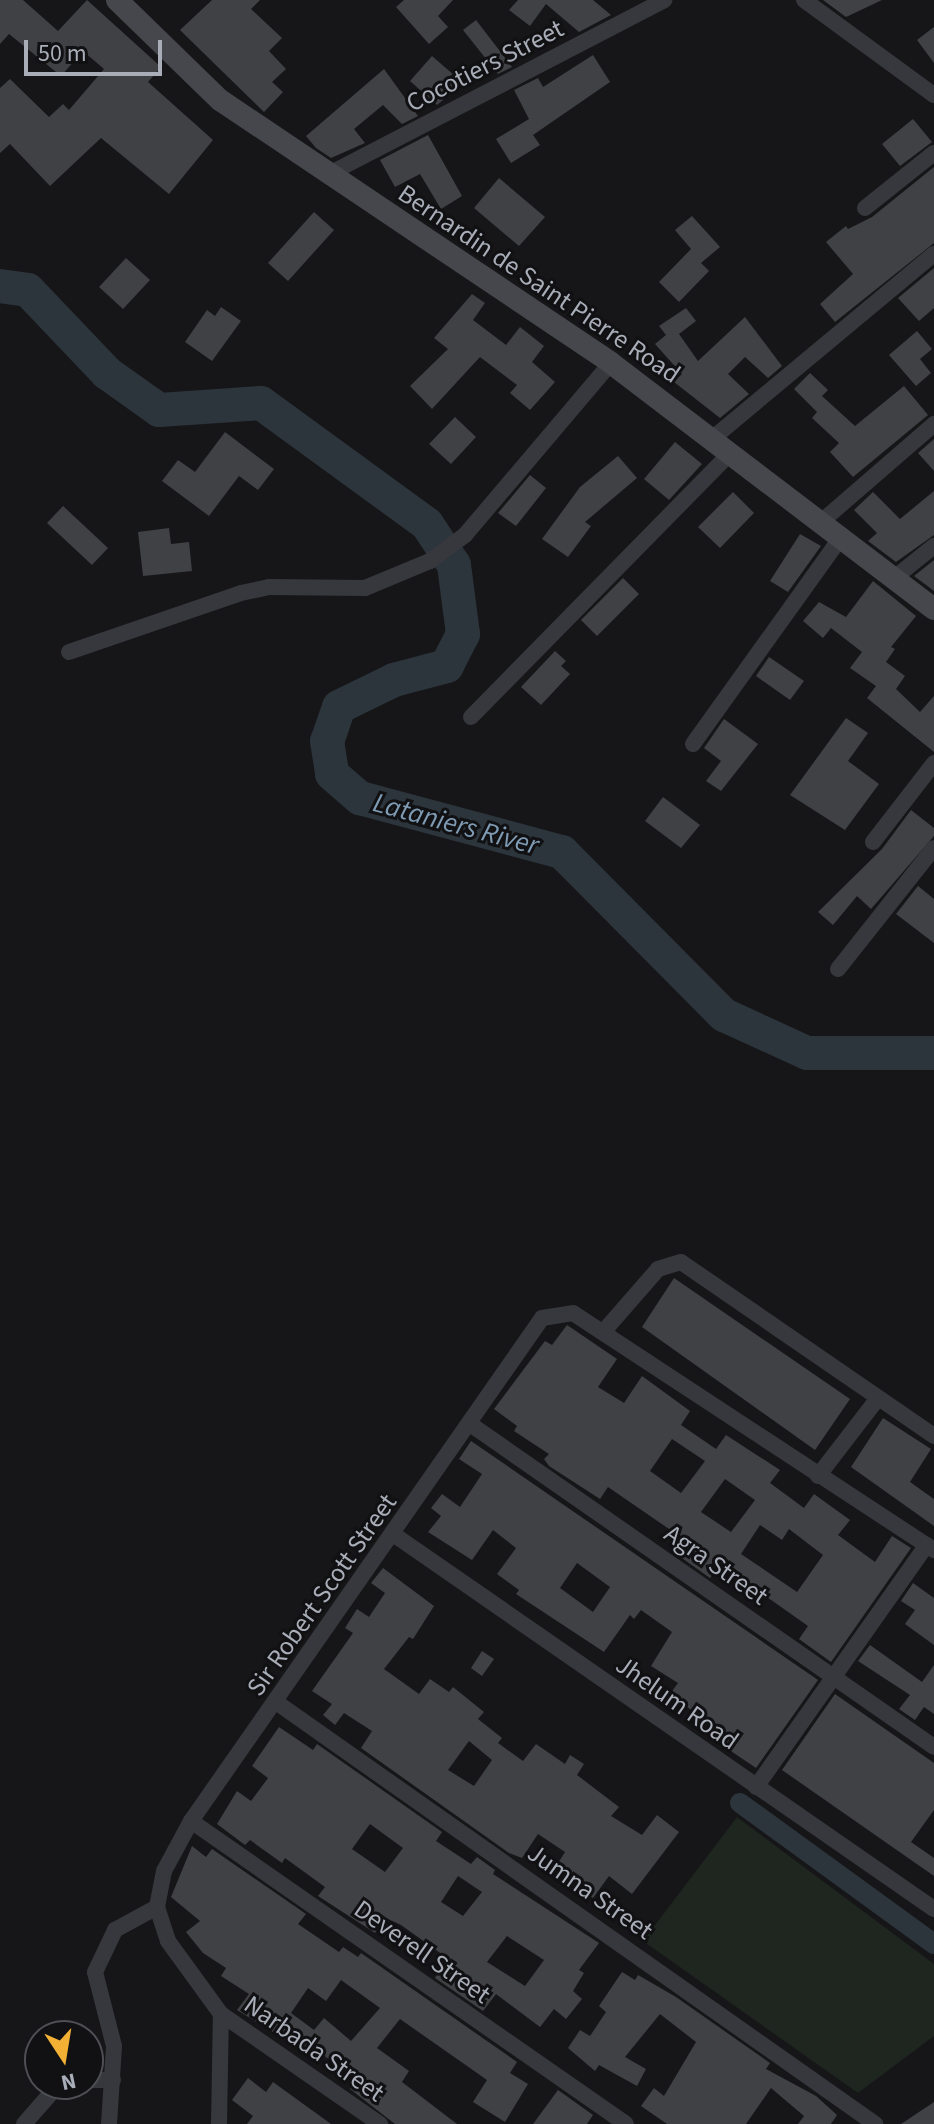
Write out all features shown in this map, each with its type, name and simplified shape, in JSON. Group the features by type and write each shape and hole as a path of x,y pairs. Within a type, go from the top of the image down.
{"main road":[{"name":"Bernardin de Saint Pierre Road","path":"117,0 220,100 327,175 611,363 934,609"}],"street":[{"name":"Cocotiers Street","path":"327,175 664,0"},
{"path":"804,0 934,95"},
{"path":"865,208 934,153"},
{"path":"713,438 934,254"},
{"path":"69,652 241,593 269,587 365,588 430,561 465,535 611,363"},
{"path":"821,522 934,424"},
{"path":"471,717 731,452"},
{"path":"693,744 841,537"},
{"path":"893,579 934,546"},
{"path":"873,842 934,763"},
{"path":"838,969 934,848"},
{"path":"756,1787 930,1548 604,1331 658,1269 681,1262 934,1436"},
{"name":"Sir Robert Scott Street","path":"157,1907 164,1871 191,1821 542,1318 573,1313 604,1331"},
{"path":"818,1476 878,1398"},
{"name":"Agra Street","path":"470,1424 934,1747"},
{"name":"Jhelum Road","path":"393,1534 934,1909"},
{"name":"Jumna Street","path":"276,1702 875,2124"},
{"name":"Deverell Street","path":"191,1821 626,2124"},
{"path":"109,2124 114,2046 95,1972 99,1954 115,1930 157,1907"},
{"name":"Narbada Street","path":"157,1907 168,1941 221,2014 380,2124"},
{"path":"219,2124 221,2014"},
{"path":"104,2080 113,2080"},
{"path":"24,2124 45,2100"}],"shaded area":[{"path":"737,1817 934,1964 934,2036 858,2093 643,1941"}],"building":[{"path":"0,0 23,0 58,31 87,0 161,67 148,82 213,140 169,194 101,138 50,186 10,144 0,153 0,88 10,79 49,117 63,104 69,110 104,69 83,51 61,76 9,34 0,44"},
{"path":"212,0 260,0 251,9 282,38 269,51 286,69 272,82 283,92 264,112 180,30"},
{"path":"404,0 453,0 438,16 448,27 429,44 396,7"},
{"path":"518,0 593,0 611,15 579,32 546,4 530,26 509,10"},
{"path":"823,0 882,0 846,17"},
{"path":"476,20 512,67 498,74 463,30"},
{"path":"934,27 934,63 917,40"},
{"path":"593,55 610,82 533,135 540,145 511,163 496,139 529,119 514,90 538,78 543,87"},
{"path":"432,56 463,83 437,105 410,81"},
{"path":"384,69 418,116 402,124 383,105 354,129 365,143 331,158 316,148 306,136"},
{"path":"913,119 932,142 900,166 882,144"},
{"path":"428,135 462,196 441,209 420,174 395,187 380,160"},
{"path":"934,167 934,243 835,322 820,304 853,274 826,242 846,226 848,229 872,217"},
{"path":"499,178 545,217 519,246 474,208"},
{"path":"314,212 334,230 288,281 268,263"},
{"path":"692,216 720,247 701,263 709,271 679,302 659,282 691,249 675,230"},
{"path":"126,258 150,280 123,309 99,287"},
{"path":"934,268 934,308 919,321 898,298"},
{"path":"472,294 485,303 473,320 506,345 520,327 544,346 532,362 555,382 530,410 510,393 517,385 480,357 432,409 410,386 448,349 434,338"},
{"path":"221,307 241,321 212,361 185,342 207,310 215,316"},
{"path":"686,308 696,321 679,334 698,361 745,317 782,366 768,378 745,357 728,374 749,394 720,418 674,382 682,374 655,344 666,335 659,326"},
{"path":"917,331 932,349 920,359 931,373 916,386 889,355"},
{"path":"810,373 828,390 822,396 855,426 904,386 928,415 853,477 830,452 839,443 812,418 817,412 794,389"},
{"path":"455,417 476,437 451,464 429,444"},
{"path":"225,432 274,469 258,490 239,476 209,516 162,481 178,460 195,472"},
{"path":"934,439 934,471 918,453"},
{"path":"675,442 702,464 669,500 644,479"},
{"path":"618,456 637,478 585,522 591,526 568,557 542,539 580,487"},
{"path":"530,475 546,488 516,526 498,513"},
{"path":"934,491 934,535 896,562 868,541 877,533 854,510 873,492 900,519"},
{"path":"733,492 754,513 720,548 698,527"},
{"path":"63,506 108,548 92,565 47,523"},
{"path":"169,528 171,544 189,542 192,571 143,576 138,532"},
{"path":"800,534 821,546 788,592 770,581"},
{"path":"934,560 934,591 914,576"},
{"path":"623,578 639,594 597,636 581,620"},
{"path":"873,581 916,616 891,647 895,649 886,662 905,676 896,689 920,712 934,696 934,752 867,698 876,686 850,668 862,652 831,628 823,638 803,621 819,602 846,617"},
{"path":"555,651 566,661 561,666 570,674 541,705 521,687"},
{"path":"769,657 804,681 790,700 756,676"},
{"path":"846,718 868,733 848,761 879,784 845,830 790,795"},
{"path":"724,719 758,744 721,791 706,781 721,761 704,748"},
{"path":"663,797 700,825 681,848 645,821"},
{"path":"911,810 934,828 934,836 871,909 857,896 833,925 818,912 882,849"},
{"path":"918,886 934,899 934,943 896,914"},
{"path":"674,1278 850,1399 815,1450 642,1327"},
{"path":"567,1325 617,1359 598,1387 624,1403 642,1376 690,1411 681,1425 716,1449 726,1435 780,1470 770,1483 804,1508 814,1494 850,1520 838,1535 875,1562 892,1536 911,1548 831,1662 799,1639 808,1626 720,1564 710,1578 675,1553 685,1540 608,1487 600,1499 549,1466 544,1459 549,1454 514,1431 517,1426 494,1409 545,1341 552,1345","holes":["672,1439 705,1461 681,1493 650,1471","725,1479 755,1500 731,1532 701,1512","760,1525 782,1540 789,1529 823,1555 797,1592 741,1554"]},
{"path":"883,1418 931,1449 910,1482 934,1499 934,1526 851,1467"},
{"path":"471,1441 818,1680 756,1768 722,1745 729,1735 669,1695 678,1683 651,1666 672,1632 641,1610 634,1619 630,1615 604,1652 516,1594 519,1590 497,1574 516,1548 493,1530 472,1560 428,1532 441,1516 431,1508 442,1494 460,1507 482,1474 459,1459","holes":["577,1563 610,1587 593,1612 560,1588"]},
{"path":"383,1568 434,1606 413,1639 409,1637 384,1669 419,1694 430,1679 449,1692 453,1687 484,1712 478,1719 502,1738 498,1743 523,1761 536,1744 565,1764 570,1755 584,1764 577,1775 619,1807 611,1816 642,1835 657,1815 679,1832 632,1894 609,1876 593,1898 552,1873 565,1852 538,1834 522,1858 509,1853 361,1748 372,1731 344,1713 335,1725 323,1715 332,1704 312,1691 353,1633 345,1628 357,1609 369,1617 385,1593 371,1583","holes":["469,1741 492,1760 474,1786 448,1770"]},
{"path":"913,1583 934,1598 934,1645 905,1624 915,1610 901,1601"},
{"path":"870,1645 922,1682 934,1665 934,1714 924,1707 915,1720 899,1709 910,1695 858,1661"},
{"path":"482,1651 494,1659 482,1676 471,1668"},
{"path":"835,1694 934,1763 934,1810 911,1842 934,1858 934,1876 782,1770"},
{"path":"279,1727 313,1750 317,1744 442,1832 436,1841 471,1864 477,1857 495,1870 493,1874 599,1943 579,1970 584,1973 573,1991 582,1999 566,2019 554,2009 540,2027 496,1994 483,2011 435,1978 445,1961 443,1955 401,1925 386,1918 375,1933 318,1896 325,1887 285,1858 282,1863 250,1840 245,1845 217,1824 237,1791 251,1801 268,1778 252,1766","holes":["370,1824 403,1848 385,1872 352,1849","458,1876 482,1892 463,1916 441,1902","507,1936 544,1960 525,1986 487,1962"]},
{"path":"192,1846 206,1857 212,1849 306,1914 298,1924 339,1952 343,1947 358,1957 361,1953 517,2062 510,2073 528,2084 505,2122 473,2102 487,2080 400,2019 377,2048 409,2071 402,2082 457,2124 395,2124 350,2089 356,2080 335,2063 309,2046 305,2052 237,2010 249,1994 221,1976 226,1968 203,1953 186,1932 200,1921 171,1897","holes":["341,1980 380,2008 351,2041 324,2018 314,2030 291,2013 308,1988 326,2001"]},
{"path":"622,1972 635,1980 638,1975 676,1997 770,2063 766,2069 816,2096 837,2115 831,2124 798,2124 804,2116 771,2088 746,2124 667,2124 641,2106 654,2088 664,2096 696,2042 660,2014 625,2057 646,2069 637,2086 599,2065 595,2071 568,2048 580,2030 590,2036 606,2012 599,2006"},
{"path":"248,2078 266,2092 273,2082 331,2124 247,2124 253,2116 232,2100"},
{"path":"558,2090 593,2115 587,2124 533,2124"},
{"path":"934,2102 934,2124 901,2124"}],"waterway":[{"name":"Lataniers River","path":"0,286 28,290 107,373 159,410 261,403 427,524 454,565 463,634 447,666 394,680 339,707 327,741 332,774 360,798 562,852 724,1015 807,1053 934,1053"},
{"path":"740,1803 934,1944"}]}
